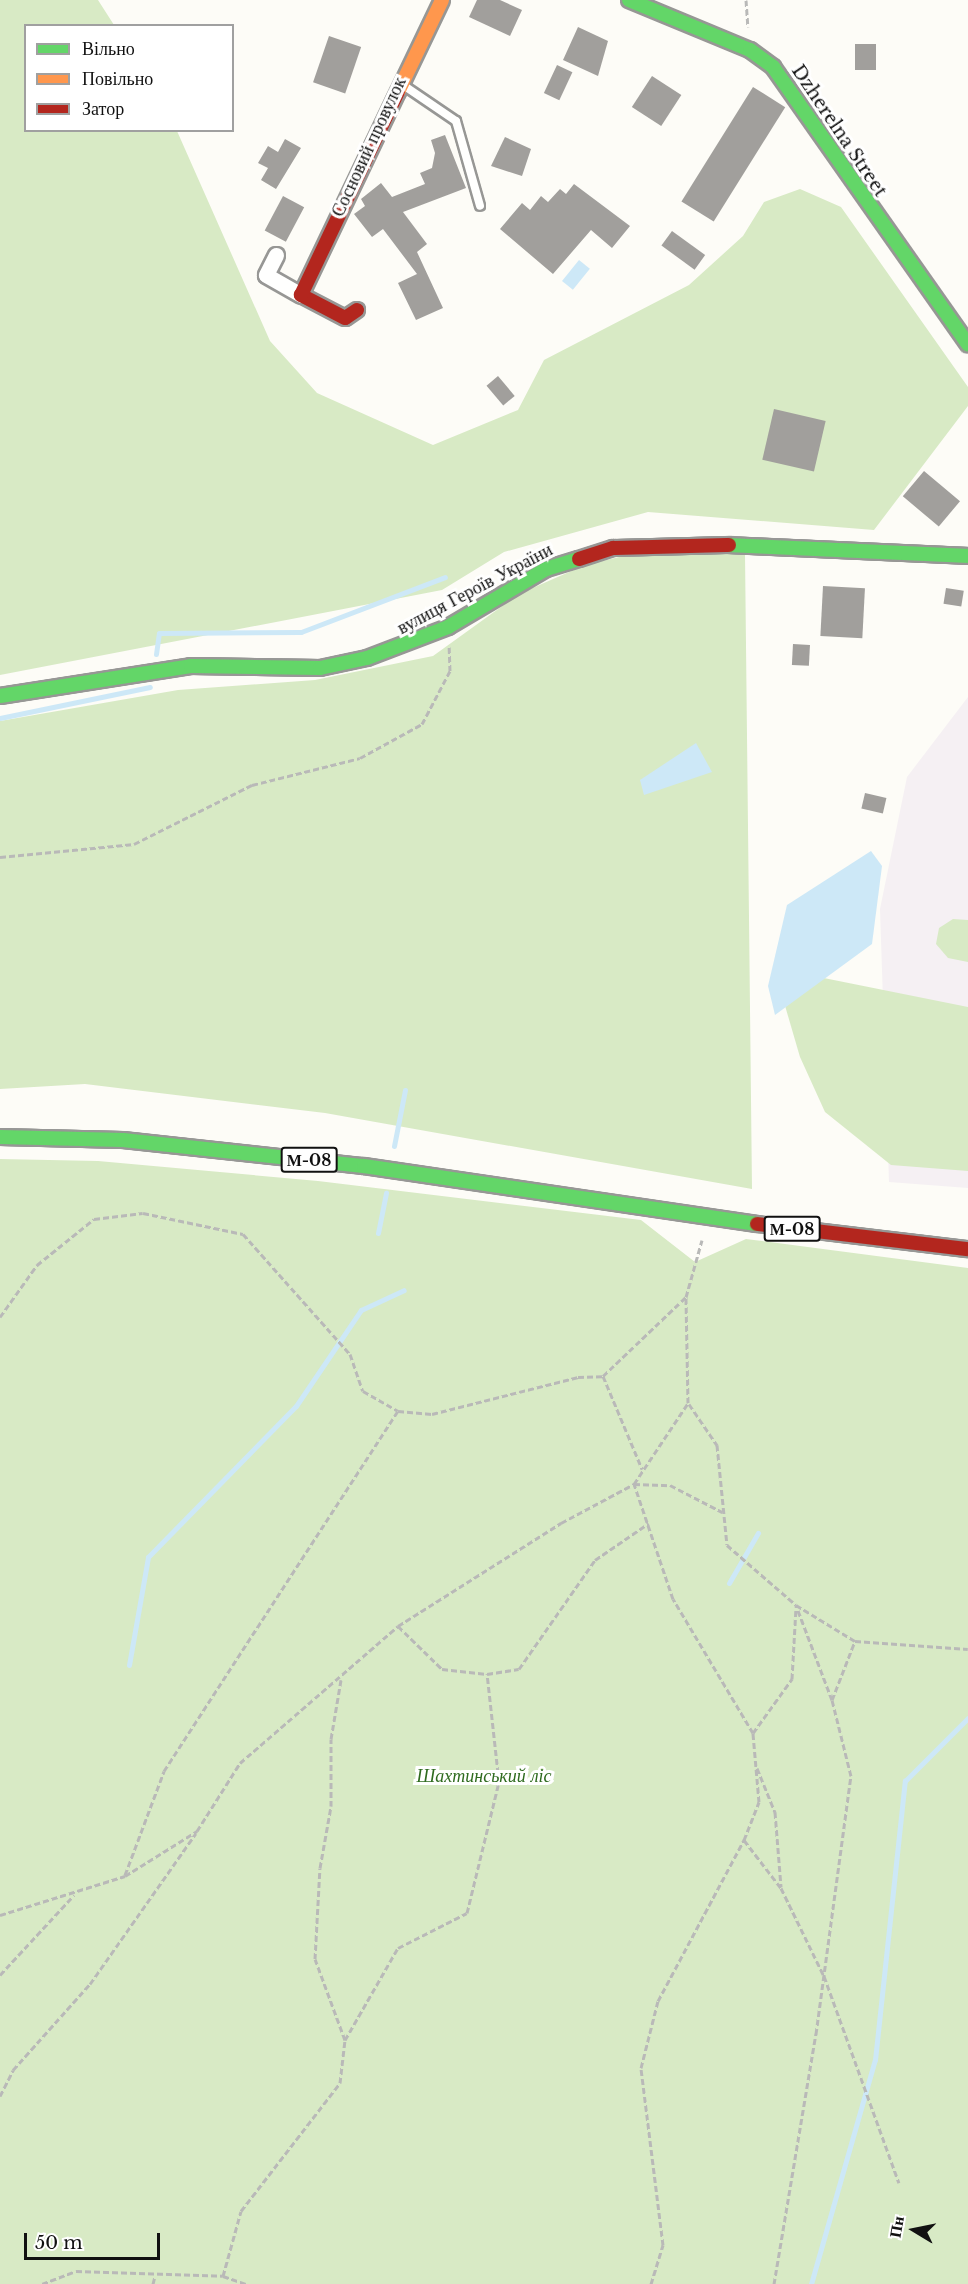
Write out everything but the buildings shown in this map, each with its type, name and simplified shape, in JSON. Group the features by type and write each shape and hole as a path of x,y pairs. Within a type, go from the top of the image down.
{"main road":[{"name":"Сосновий провулок","path":"301,295 399,83 442,0"},
{"name":"Dzherelna Street","path":"629,0 750,50 788,84 968,344"},
{"path":"301,295 345,318 357,310"},
{"name":"вулиця Героїв України","path":"0,696 191,666 320,668 410,646 448,627 546,568 625,546 675,543 968,556"},
{"name":"М-08","path":"0,1137 123,1140 364,1166 707,1218 968,1249"}],"street":[{"path":"276,255 266,275 301,295"}],"lane":[{"path":"399,83 456,121 480,206"}],"path":[{"path":"746,0 750,50"},
{"path":"0,857 134,844 252,785 360,759 422,724 450,671 448,627"},
{"path":"0,1317 37,1265 94,1219 143,1213 243,1234 350,1354 363,1391 398,1411 432,1414 578,1377 603,1376 686,1297"},
{"path":"707,1218 686,1297 688,1403 717,1445 722,1512 728,1545 796,1605 855,1641 968,1649"},
{"path":"603,1376 642,1469"},
{"path":"651,2284 663,2245 641,2068 658,2001 744,1840 759,1802 753,1733 673,1599 634,1484 688,1403"},
{"path":"125,1875 164,1771 398,1411"},
{"path":"0,2096 13,2070 90,1984 197,1832 240,1763 342,1678 398,1626 561,1523 634,1484 670,1485 722,1512"},
{"path":"398,1626 442,1669 487,1674 519,1669 595,1560 649,1523"},
{"path":"774,2284 824,1976 851,1776 832,1700 796,1605"},
{"path":"753,1733 792,1680 796,1605"},
{"path":"832,1700 855,1641"},
{"path":"223,2276 241,2211 340,2083 345,2040 398,1948 467,1913 499,1782 487,1674"},
{"path":"342,1678 331,1739 331,1806 320,1868 315,1959 345,2040"},
{"path":"755,1764 775,1812 781,1888"},
{"path":"0,1915 76,1893 125,1875 197,1832"},
{"path":"744,1840 781,1888 824,1976 899,2183"},
{"path":"0,1975 76,1893"},
{"path":"42,2284 76,2271 155,2276 223,2276 246,2284"},
{"path":"153,2284 155,2276"}],"shaded area":[{"path":"968,697 968,1188 889,1182 880,909 907,777"}],"green space":[{"path":"0,0 98,0 113,24 24,24 24,132 177,132 270,341 317,393 433,445 518,410 544,360 689,285 743,236 764,202 800,189 841,207 968,387 968,406 874,530 648,512 504,552 442,590 0,675"},
{"path":"649,550 745,554 752,1189 325,1113 85,1084 0,1089 0,721 178,690 315,680 433,656 519,594 585,565"},
{"path":"953,919 968,920 968,962 948,958 936,944 939,928"},
{"path":"774,968 968,1007 968,1171 891,1165 825,1112 800,1057"},
{"name":"Шахтинський ліс","path":"0,1159 98,1161 318,1181 641,1220 695,1262 746,1239 968,1268 968,2284 0,2284"}],"water":[{"path":"579,260 590,269 573,290 562,281"},
{"path":"696,743 712,772 644,795 640,780"},
{"path":"871,851 882,866 872,944 775,1015 768,986 787,905"}],"waterway":[{"path":"156,654 159,633 301,632 445,577"},
{"path":"0,718 150,687"},
{"path":"394,1146 405,1090"},
{"path":"378,1233 386,1193"},
{"path":"129,1665 148,1557 296,1406 361,1310 404,1290"},
{"path":"729,1583 758,1533"},
{"path":"811,2284 875,2060 905,1781 968,1718"}],"traffic: fast":[{"path":"629,0 750,50 773,67 968,344"},
{"path":"729,545 968,556"},
{"path":"0,696 191,666 320,668 367,658 448,627 546,569 579,559"},
{"path":"0,1137 123,1140 364,1166 757,1224"}],"traffic: slow":[{"path":"398,92 442,0"}],"traffic: jam":[{"path":"357,310 345,318 301,295 398,92"},
{"path":"579,559 613,548 729,545"},
{"path":"757,1224 968,1249"}]}
